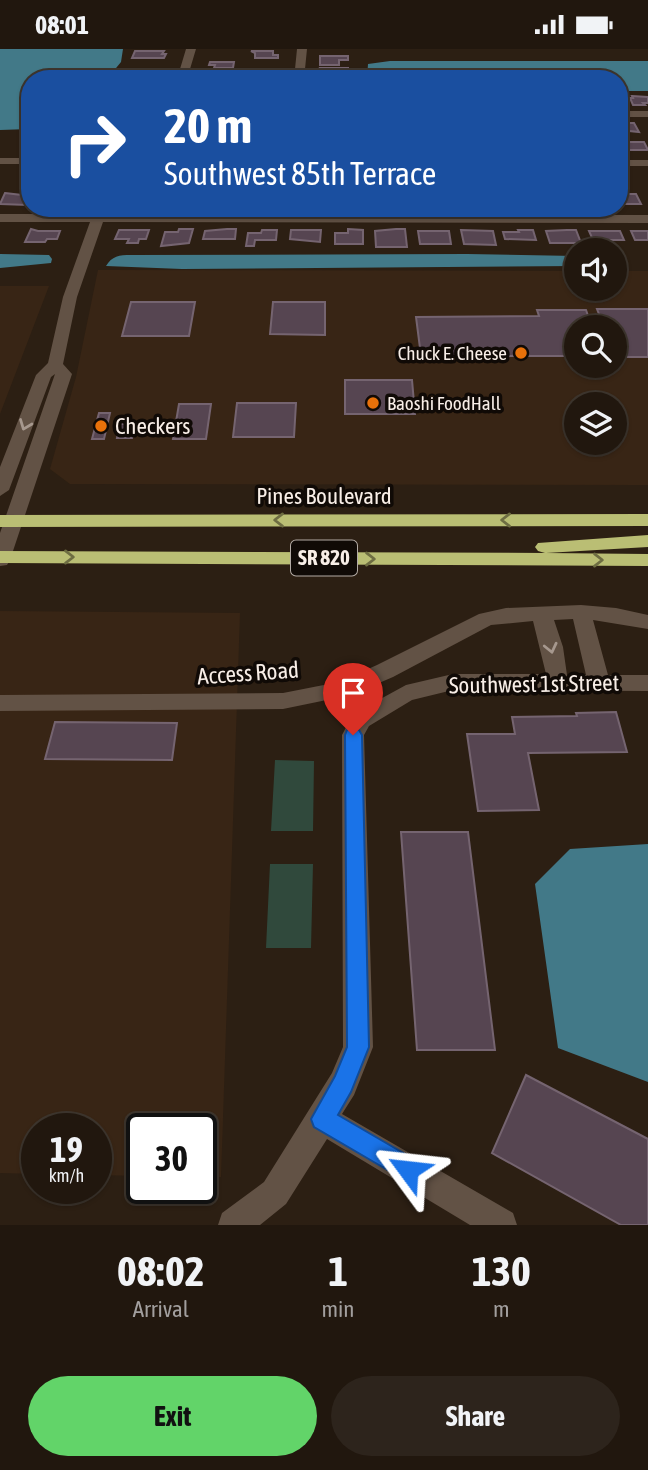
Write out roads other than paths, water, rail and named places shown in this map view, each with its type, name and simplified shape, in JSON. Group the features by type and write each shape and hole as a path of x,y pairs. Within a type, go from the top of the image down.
{"highway":[{"name":"Pines Boulevard","path":"6,521 648,520"},
{"path":"485,559 518,549 648,541"},
{"name":"SR 820","path":"0,558 648,560"}],"street":[{"path":"185,70 191,49"},
{"path":"300,70 302,49"},
{"path":"628,114 648,114"},
{"path":"0,161 21,162"},
{"path":"628,163 648,163"},
{"path":"0,218 21,217"},
{"path":"0,490 44,375 55,365 70,297 98,217"},
{"path":"627,217 648,219"},
{"path":"0,558 6,521 64,374 55,365"},
{"path":"541,613 552,647 558,684"},
{"name":"Access Road","path":"0,703 283,701 343,689 386,671 486,619 541,613 581,613 616,615 648,622"},
{"path":"581,613 599,681"},
{"name":"Southwest 1st Street","path":"322,1119 343,1084 358,1047 353,735 361,720 406,693 453,682 648,683"},
{"path":"234,1225 275,1193 322,1119 501,1225"}],"water":[{"path":"0,49 123,49 121,62 114,70 21,70 21,129 0,130"},
{"path":"390,61 648,61 648,91 628,91 628,70 368,70 368,64"},
{"path":"0,254 49,255 52,259 51,263 0,268"},
{"path":"127,255 564,256 564,266 182,269 106,266 113,258"},
{"path":"648,844 648,1082 558,1048 535,884 570,849"}],"place":[{"name":"Chuck E. Cheese","path":"521,353"},
{"name":"Baoshi FoodHall","path":"373,403"},
{"name":"Checkers","path":"101,426"}]}
